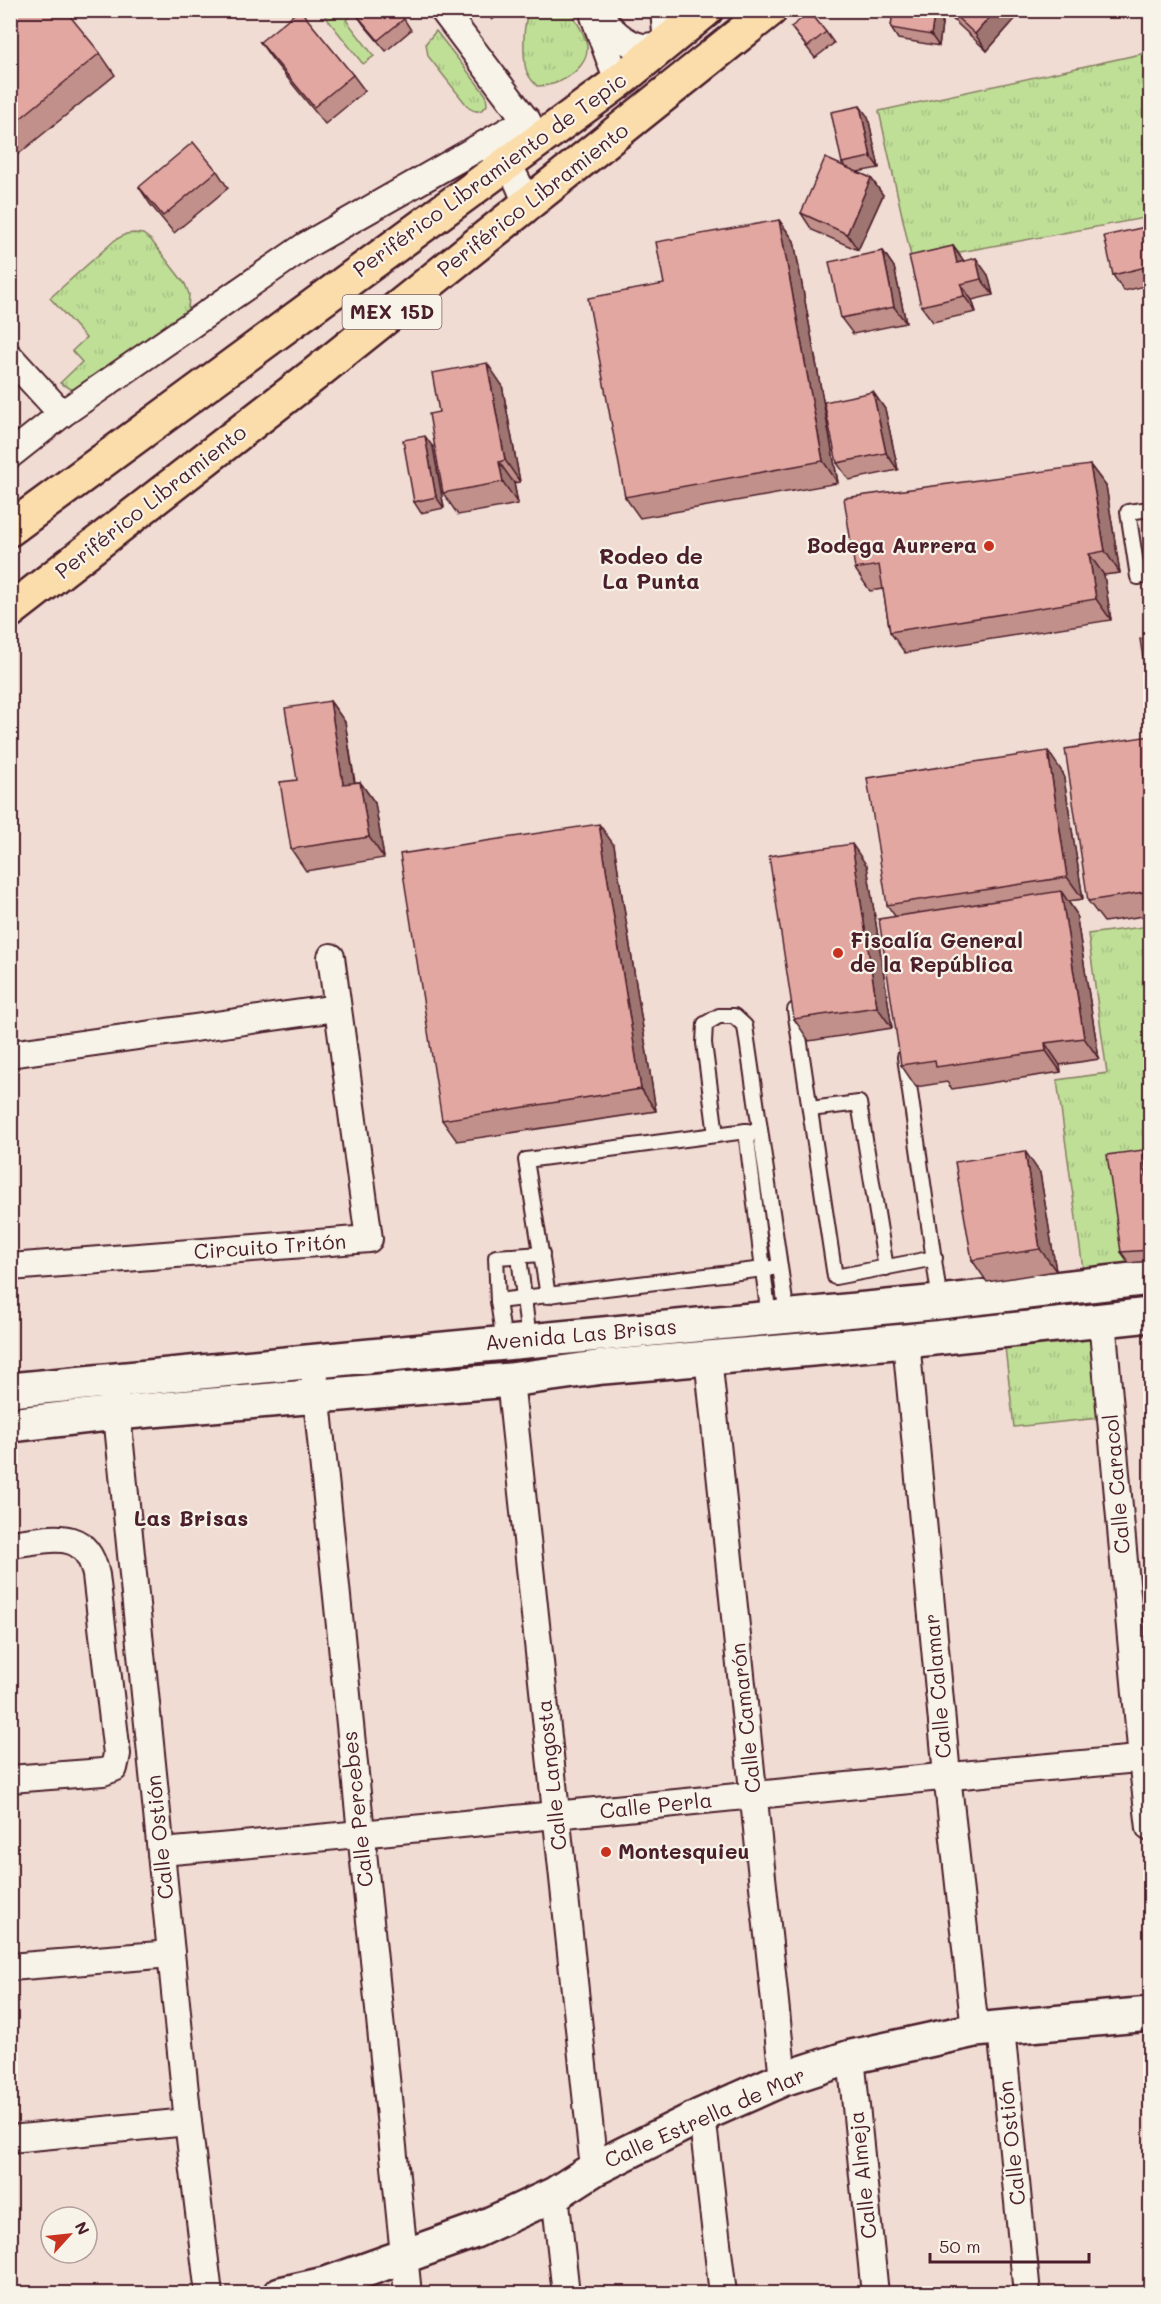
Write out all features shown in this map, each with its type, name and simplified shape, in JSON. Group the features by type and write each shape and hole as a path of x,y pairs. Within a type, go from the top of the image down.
{"highway":[{"name":"Periférico Libramiento de Tepic","path":"10,529 506,163 533,129 618,82 706,10"},
{"path":"315,374 389,302 523,195 642,95 668,58 667,42 686,48 762,13"},
{"name":"Periférico Libramiento","path":"10,611 315,374 762,13"}],"street":[{"path":"10,455 62,414 306,246 477,147 533,129 443,10"},
{"path":"591,10 618,82"},
{"path":"597,10 606,24 620,37 642,47 667,42 664,10"},
{"path":"477,147 492,151 506,163 516,177 523,195"},
{"path":"10,357 62,414"},
{"name":"Circuito Tritón","path":"10,1267 369,1239 331,957"},
{"path":"10,1054 337,1008"},
{"name":"Avenida Las Brisas","path":"10,1390 940,1302 1150,1278"},
{"name":"Avenida Las Brisas","path":"10,1425 116,1413 510,1380 603,1367 906,1341 1150,1315"},
{"name":"Calle Caracol","path":"1102,1320 1146,1758 1150,1828"},
{"path":"600,1334 603,1367"},
{"name":"Calle Calamar","path":"906,1341 947,1775 988,2029"},
{"name":"Calle Camarón","path":"708,1357 783,2079"},
{"name":"Calle Percebes","path":"313,1360 408,2294"},
{"name":"Calle Ostión","path":"114,1380 188,2122 210,2294"},
{"name":"Calle Langosta","path":"510,1380 594,2169"},
{"path":"10,1544 63,1538 75,1540 87,1550 96,1575 117,1754 114,1768 103,1772 10,1779"},
{"name":"Calle Perla","path":"161,1852 556,1817 947,1775 1146,1758"},
{"path":"10,1967 171,1954"},
{"name":"Calle Estrella de Mar","path":"280,2294 329,2283 475,2230 555,2194 594,2169 702,2115 783,2079 851,2057 988,2029 1150,2020"},
{"name":"Calle Ostión","path":"988,2029 1027,2294"},
{"name":"Calle Almeja","path":"851,2057 875,2294"},
{"path":"702,2115 723,2294"},
{"path":"10,2139 188,2122"},
{"path":"555,2194 566,2294"}],"lane":[{"path":"1150,508 1128,512 1138,577 1150,575"},
{"path":"795,1010 835,1277 935,1258"},
{"path":"716,1135 704,1043 705,1024 719,1016 734,1016 745,1026 753,1132 751,1176 759,1224 763,1270 778,1317"},
{"path":"903,1048 940,1302"},
{"path":"810,1109 859,1103 886,1268"},
{"path":"548,1296 526,1160 753,1132"},
{"path":"753,1132 767,1175 774,1222 780,1267 778,1317"},
{"path":"751,1176 767,1175"},
{"path":"759,1224 774,1222"},
{"path":"516,1341 498,1302 495,1257 542,1254"},
{"path":"516,1341 524,1298 519,1256"},
{"path":"498,1302 780,1267"}],"green space":[{"path":"321,11 350,11 353,15 346,20 374,56 363,64"},
{"path":"529,11 569,11 581,28 587,45 587,53 578,69 568,77 537,86 526,71 524,37"},
{"path":"436,31 486,95 487,105 483,109 474,111 469,108 428,56 426,43"},
{"path":"1150,52 1150,217 912,261 879,111"},
{"path":"126,234 143,234 151,240 185,284 189,294 188,312 75,391 60,383 82,362 72,351 86,338 50,298 115,240"},
{"path":"1150,926 1150,1161 1115,1167 1129,1263 1083,1269 1057,1080 1107,1073 1088,934"},
{"path":"1150,1293 1150,1304 1017,1317 1011,1312 1017,1306"},
{"path":"1090,1338 1099,1418 1014,1427 1005,1347"},
{"path":"573,1352 579,1357 574,1363 330,1380 335,1375"}],"building":[{"path":"10,10 65,10 100,53 10,127"},
{"path":"299,10 353,75 314,107 260,42"},
{"path":"360,10 396,10 404,19 378,40 356,14"},
{"path":"893,10 935,10 931,35 891,28"},
{"path":"949,10 996,10 975,34"},
{"path":"810,12 826,32 807,47 791,27"},
{"path":"860,106 871,157 842,163 831,112"},
{"path":"193,142 217,171 163,216 139,187"},
{"path":"825,158 871,178 847,234 801,213"},
{"path":"779,220 823,461 625,497 588,298 664,284 656,242"},
{"path":"1150,226 1150,266 1113,275 1104,236"},
{"path":"953,246 957,263 976,258 981,279 961,284 964,296 921,306 909,256"},
{"path":"883,251 894,307 841,318 829,262"},
{"path":"487,363 505,460 499,462 503,482 443,493 429,414 439,412 432,373"},
{"path":"873,392 886,453 837,463 824,402"},
{"path":"425,436 436,497 414,502 403,440"},
{"name":"Bodega Aurrera","path":"1090,465 1105,551 1089,554 1096,599 890,632 879,565 855,569 844,498"},
{"path":"1150,637 1150,702 1140,639"},
{"path":"330,701 343,784 360,782 369,837 291,849 280,782 297,780 285,708"},
{"path":"1150,736 1150,891 1088,901 1065,749"},
{"path":"1048,751 1067,877 887,905 867,778"},
{"path":"599,824 641,1089 442,1120 400,854"},
{"name":"Fiscalía General de la República","path":"852,844 877,1007 794,1019 769,856"},
{"path":"1061,891 1084,1038 1045,1043 1046,1051 936,1067 935,1060 901,1065 879,919"},
{"path":"1143,1150 1150,1205 1150,1250 1121,1252 1107,1155"},
{"path":"1025,1151 1040,1249 972,1260 955,1162"}],"place":[{"name":"Bodega Aurrera","path":"989,546"},
{"name":"Fiscalía General de la República","path":"838,953"},
{"name":"Montesquieu","path":"606,1852"}],"district":[{"name":"Rodeo de La Punta","path":"651,568"},
{"name":"Las Brisas","path":"191,1518"}]}
